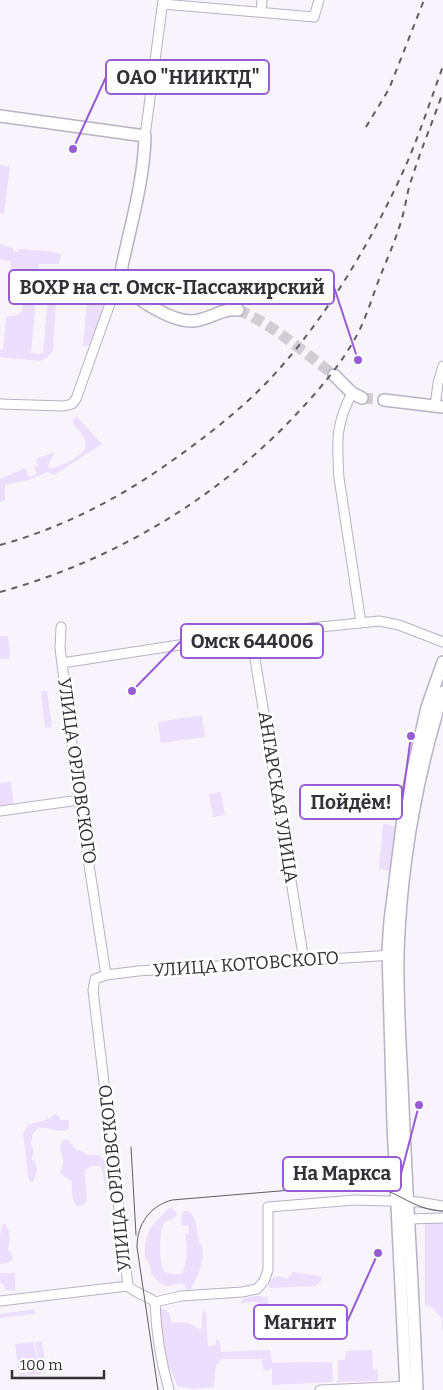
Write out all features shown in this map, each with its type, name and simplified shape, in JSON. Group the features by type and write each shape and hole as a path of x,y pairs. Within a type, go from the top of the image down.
{"main road":[{"path":"0,116 145,136 145,153 141,180 121,272 124,283 131,292 144,302 171,317 186,321 195,321 229,309 238,310"},
{"path":"334,375 357,396"},
{"path":"384,400 439,407"},
{"path":"411,1388 403,1202 393,1116 393,955 390,921 404,810 429,699 443,662"},
{"path":"393,955 410,836 427,752 443,692"},
{"path":"403,1202 409,1219 411,1388"}],"street":[{"path":"261,12 262,0"},
{"path":"145,136 163,2 314,17 319,0"},
{"path":"0,404 64,406 72,404 76,399 108,304 121,272"},
{"path":"439,407 438,382 443,366"},
{"path":"357,396 344,408 338,440 338,457 339,478 360,623"},
{"path":"62,662 251,634 360,623 386,622 443,642"},
{"name":"УЛИЦА ОРЛОВСКОГО","path":"61,627 62,662 79,800 106,974"},
{"name":"АНГАРСКАЯ УЛИЦА","path":"251,634 304,961"},
{"path":"0,811 79,800"},
{"name":"УЛИЦА КОТОВСКОГО","path":"95,979 106,974 393,955"},
{"name":"УЛИЦА ОРЛОВСКОГО","path":"95,979 93,990 128,1286 133,1291 153,1299 155,1302"},
{"path":"169,1390 163,1370 155,1302 171,1298 257,1289 264,1281 268,1270 268,1207 355,1200 443,1206"},
{"path":"409,1219 443,1218"},
{"path":"0,1302 128,1286"},
{"path":"320,1390 411,1388"}],"shaded area":[{"path":"0,165 10,166 4,214 0,213"},
{"path":"0,244 13,248 13,251 17,252 18,249 56,252 61,255 59,264 39,264 31,353 43,354 49,286 56,303 53,350 48,357 40,361 0,357 0,350 3,350 6,317 17,315 22,311 26,280 23,275 10,271 11,261 0,260"},
{"path":"113,270 119,270 93,345 83,346 89,279 96,285 102,286 107,283"},
{"path":"76,416 102,444 54,475 48,472 28,480 5,485 5,500 0,503 0,479 25,468 29,477 37,474 34,467 38,465 35,459 55,452 48,466 50,469 82,453 86,442 73,424"},
{"path":"0,636 8,636 9,659 0,659"},
{"path":"41,691 47,691 52,727 45,728"},
{"path":"202,715 205,737 161,743 158,722"},
{"path":"11,782 14,807 0,809 0,783"},
{"path":"221,792 225,815 213,817 209,794"},
{"path":"383,823 399,828 394,872 379,869"},
{"path":"55,1114 61,1120 69,1120 69,1129 58,1131 41,1128 37,1129 33,1134 31,1143 34,1152 31,1159 35,1161 37,1170 33,1182 29,1181 23,1133 28,1125 48,1119"},
{"path":"64,1140 68,1140 76,1150 80,1150 87,1155 99,1155 110,1169 109,1187 106,1189 101,1166 92,1166 85,1170 87,1201 81,1206 76,1206 72,1191 72,1181 60,1174 63,1159 60,1146"},
{"path":"169,1208 172,1208 177,1214 172,1219 166,1221 161,1231 161,1260 165,1272 181,1274 185,1266 187,1244 185,1234 189,1233 188,1225 182,1226 181,1224 184,1211 189,1211 194,1218 199,1242 202,1247 203,1258 200,1268 189,1290 186,1289 183,1283 167,1286 161,1284 151,1274 150,1265 145,1257 145,1244 149,1231"},
{"path":"443,1221 442,1330 442,1318 430,1306 425,1305 425,1222"},
{"path":"5,1224 10,1236 8,1250 12,1254 13,1259 8,1263 0,1264 0,1235 2,1225"},
{"path":"293,1272 322,1278 315,1286 269,1288 269,1280 278,1276 287,1279"},
{"path":"0,1273 15,1273 15,1291 6,1290 3,1284 0,1283"},
{"path":"268,1297 266,1311 261,1311 260,1305 257,1302 240,1303 244,1298"},
{"path":"34,1309 35,1314 0,1318 0,1314"},
{"path":"161,1309 169,1313 171,1322 188,1323 199,1329 202,1328 202,1313 204,1310 206,1312 208,1346 216,1345 216,1340 219,1340 221,1352 270,1350 272,1363 332,1362 333,1382 272,1385 272,1368 267,1371 263,1369 262,1359 222,1359 216,1365 214,1387 193,1389 177,1386 161,1345"},
{"path":"42,1341 46,1372 40,1373 35,1342"},
{"path":"34,1342 39,1374 19,1377 15,1344"},
{"path":"372,1350 373,1369 378,1370 378,1381 338,1382 338,1360 345,1360 346,1351"}],"tunnel":[{"path":"238,310 275,330 334,375"},
{"path":"362,398 384,400"}],"tram line":[{"path":"131,1147 136,1235"},
{"path":"158,1390 137,1247 142,1224 151,1211 157,1207 172,1200 363,1184 384,1189 422,1207 443,1211"}],"railway":[{"path":"366,127 389,89 424,0"},
{"path":"0,545 65,522 147,478 221,424 252,397 275,373 298,347 359,258 392,195 411,153 443,66"},
{"path":"0,592 43,579 85,562 165,521 238,469 271,439 311,398 341,361 362,325 397,234 410,183 443,92"}],"place":[{"name":"ОАО \"НИИКТД\"","path":"73,149"},
{"name":"ВОХР на ст. Омск-Пассажирский","path":"358,360"},
{"name":"Омск 644006","path":"132,691"},
{"name":"Пойдём!","path":"411,736"},
{"name":"На Маркса","path":"419,1105"},
{"name":"Магнит","path":"378,1253"}]}
